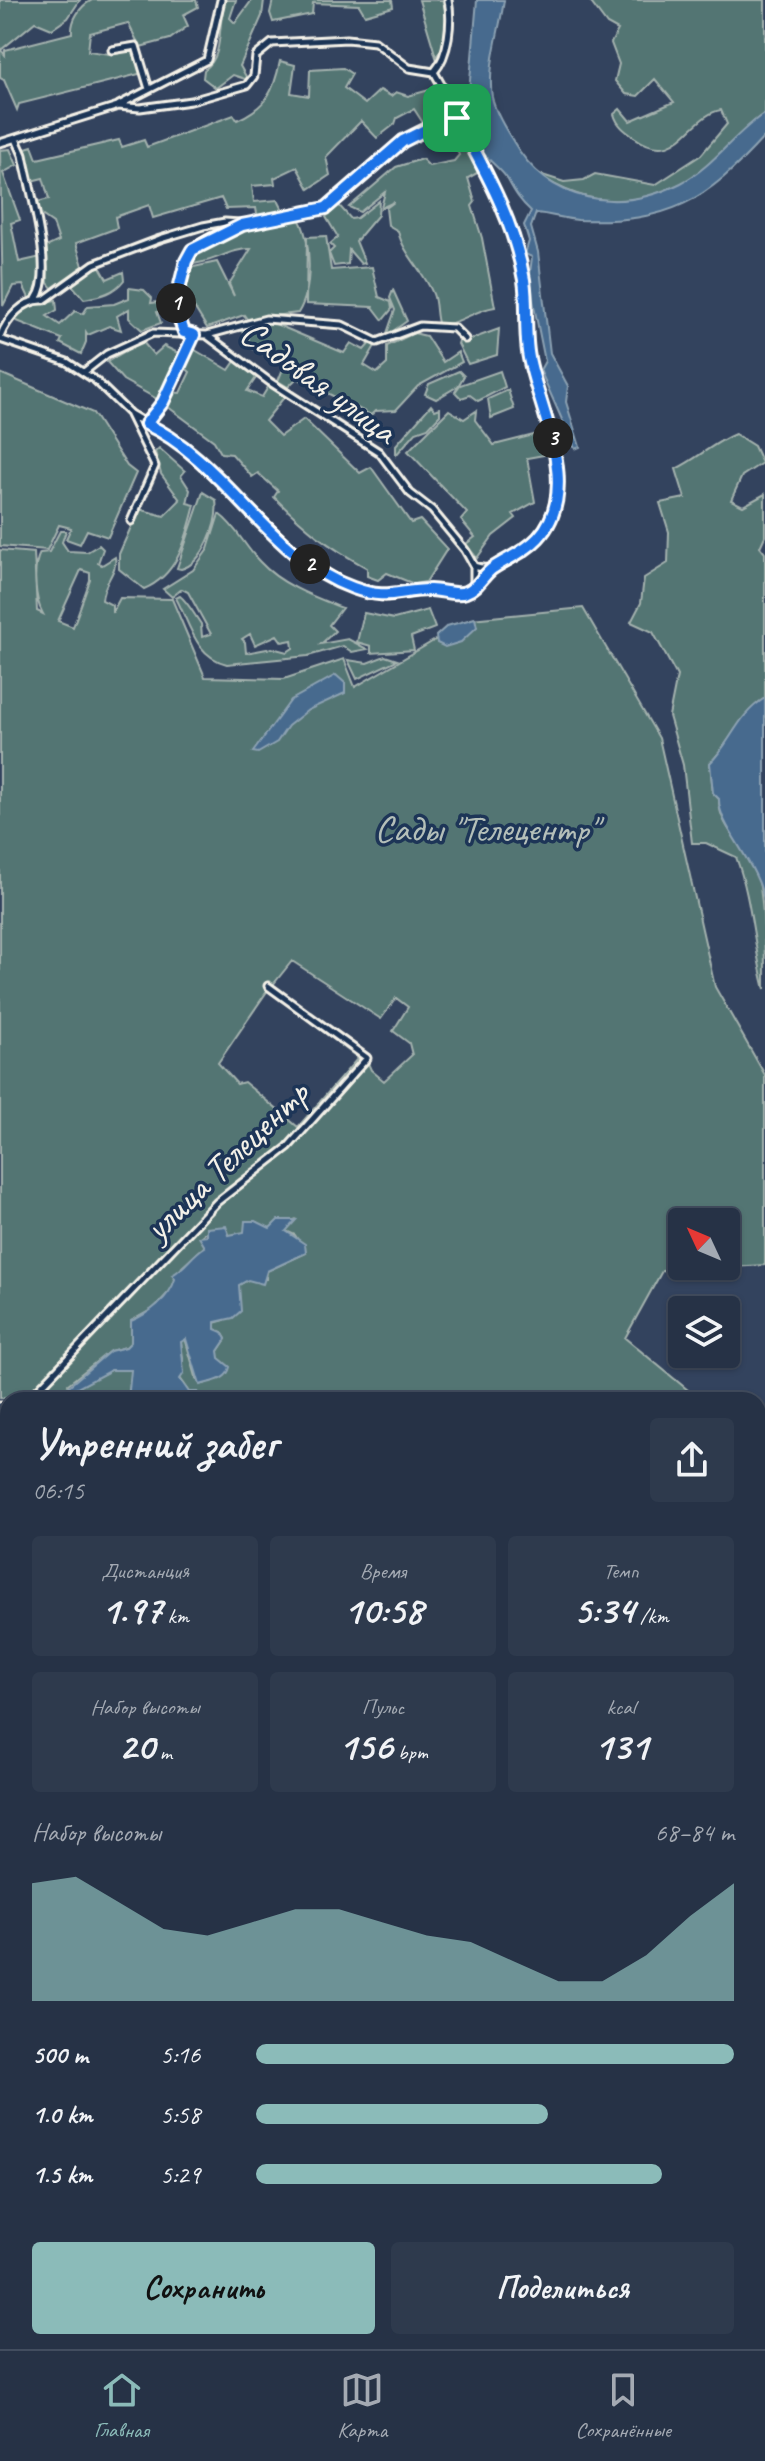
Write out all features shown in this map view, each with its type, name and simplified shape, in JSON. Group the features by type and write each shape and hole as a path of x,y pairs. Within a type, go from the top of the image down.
{"street":[{"path":"0,143 38,128 118,106 207,60 221,0"},
{"path":"434,72 441,64 447,40 448,0"},
{"path":"118,106 140,108 191,101 247,85 254,76 256,56 272,43 347,39 375,42 409,68 434,72"},
{"path":"112,50 136,46 149,89"},
{"path":"16,139 23,155 44,263 42,291 13,315 0,338 55,357 84,372 130,414 178,442 299,555 349,587 385,597 434,590 462,594 540,536 554,501 557,468 551,431 528,355 524,282 507,211 434,72"},
{"path":"184,332 175,305 186,261 204,241 242,225 326,208 403,141 443,121 457,118"},
{"path":"36,299 44,300 94,264 160,239 225,222 242,225"},
{"name":"Садовая улица","path":"84,372 107,354 153,333 207,335 243,323 277,318 342,325 377,342 420,326 454,328 465,339"},
{"path":"146,424 163,402 194,335"},
{"name":"Садовая улица","path":"207,335 270,382 379,452 410,493 432,510 474,566"},
{"path":"130,414 155,466 131,521"},
{"path":"474,588 474,566 491,570"},
{"name":"улица Телецентр","path":"35,1392 217,1202 288,1147 367,1058 268,986"}],"green space":[{"path":"0,0 80,0 68,18 52,29 35,22 1,50 5,55 5,50 72,33 77,14 92,0 196,0 198,7 183,15 188,26 170,39 140,47 128,23 90,33 88,51 109,54 134,48 143,73 19,104 17,110 4,80 0,78"},
{"path":"226,0 236,0 230,18 235,23 252,0 264,0 262,16 240,66 248,80 233,75 216,88 203,78 204,70 211,64 218,48"},
{"path":"273,0 392,0 393,7 365,15 359,5 313,3 312,14 273,22 270,13"},
{"path":"419,0 442,0 445,37 436,57"},
{"path":"589,0 765,0 765,113 697,174 656,194 636,199 596,199 556,185 536,173 564,182 584,180 595,174 655,185 701,155 727,124 721,110 710,114 672,144 662,147 649,145 625,130 614,114 620,109 630,121 674,102 655,79 638,96 626,94 615,81 619,64 611,43 618,30 607,24"},
{"path":"280,61 295,65 291,93 309,96 310,70 343,68 352,74 344,88 365,104 380,90 391,96 396,92 408,96 433,89 444,118 425,126 414,109 397,118 395,124 377,138 361,121 326,157 330,175 309,189 297,167 274,178 275,184 252,186 254,202 278,200 284,212 258,220 256,208 226,209 221,198 153,218 149,205 115,217 117,228 76,243 83,266 52,288 48,283 46,247 59,241 53,223 40,214 37,202 49,199 43,178 31,181 26,148 32,146 37,159 119,140 122,147 144,140 147,147 234,115 237,120 262,104 275,81"},
{"path":"466,147 479,172 468,178 495,307 439,326 429,286 404,247 398,231 388,225 386,208 394,202 381,208 385,192 360,212 349,207 396,167 422,159 429,166 454,161 459,155 457,150"},
{"path":"10,149 17,165 3,173 20,220 11,223 19,262 41,257 40,291 30,300 23,285 13,286 3,306 0,150"},
{"path":"379,201 378,215 356,241 365,263 361,264 349,250 348,264 334,266 329,253 334,248 330,244 338,237 326,217 337,203 351,219 357,218"},
{"path":"297,215 306,237 309,264 306,291 298,313 247,319 244,315 207,328 186,294 189,268 217,262 234,296 229,284 251,249 190,264 196,254 221,238"},
{"path":"326,236 331,270 372,267 379,297 391,302 392,309 383,320 373,307 306,304 307,237"},
{"path":"99,265 107,279 123,272 124,280 107,293 84,299 71,284"},
{"path":"129,288 144,290 152,298 151,303 173,300 174,317 167,308 157,312 161,323 142,330 129,318 129,309 117,316 121,330 109,326 88,335 86,332 81,354 60,343 62,339 12,319 34,304 56,300 57,310 47,316 60,325 75,311 83,314 88,306 114,304 129,298"},
{"path":"393,290 407,321 386,336 395,310 390,298"},
{"path":"266,320 344,353 351,343 364,350 371,342 375,346 364,365 377,373 387,364 387,346 414,333 426,336 443,362 458,352 462,362 418,386 396,410 375,411 371,415 297,378 288,387 278,381 285,364 246,346 249,338 238,328"},
{"path":"499,329 497,355 468,364 458,344 460,338 469,340"},
{"path":"142,341 154,355 164,346 180,354 159,400 123,380 107,362"},
{"path":"190,347 229,370 236,360 258,375 247,391 262,397 270,384 286,395 265,421 280,436 304,419 360,473 371,467 411,523 420,520 447,549 426,582 414,584 387,573 378,580 367,576 367,568 318,537 286,509 274,497 278,491 258,473 252,477 232,454 221,453 214,441 164,404 170,392 180,393 190,372 182,365"},
{"path":"459,371 464,376 458,386 436,399 425,394 429,384"},
{"path":"500,371 505,387 478,401 470,395 461,398 455,392 460,385"},
{"path":"0,373 93,413 127,466 136,473 108,537 87,530 80,544 66,539 71,528 59,525 47,550 0,546"},
{"path":"508,390 514,409 491,418 488,399"},
{"path":"431,405 435,410 440,408 440,415 428,428 416,432 396,455 396,445"},
{"path":"449,410 464,419 476,411 475,420 494,445 538,434 544,455 527,458 535,502 513,514 516,518 493,536 477,558 466,544 475,537 461,520 467,513 408,451"},
{"path":"735,434 754,446 762,463 742,476 731,500 743,506 765,494 765,536 760,547 765,553 765,698 749,712 710,763 713,793 719,799 723,819 758,876 765,946 765,989 746,890 736,857 706,843 692,843 683,765 669,716 677,676 653,632 631,622 641,603 644,578 668,563 669,532 660,503 685,498 676,469"},
{"path":"159,448 185,471 181,476 190,490 187,503 195,505 184,542 173,565 144,589 119,569 119,554 139,509 164,516 180,500 161,474 155,452"},
{"path":"203,492 216,500 212,530 197,559 181,569 177,568"},
{"path":"219,514 268,570 298,590 342,608 329,625 335,631 321,644 348,639 367,649 352,652 343,646 308,656 227,664 216,660 200,646 176,598 180,596 186,602 201,624 202,637 211,634 188,592 182,589 172,597 163,589 193,570 208,549","holes":["250,634 255,645 277,635 282,642 292,640 293,648 287,652 272,648 246,653 242,639"]},
{"name":"Сады \"Телецентр\"","path":"60,531 66,531 62,542 68,551 87,552 99,545 103,549 98,563 102,565 115,557 102,600 112,605 112,613 120,598 172,599 205,677 284,679 344,659 355,687 471,619 583,608 659,738 715,987 765,1075 765,1265 740,1266 740,1208 668,1208 668,1271 662,1271 625,1338 690,1392 190,1392 180,1378 183,1359 181,1342 185,1338 197,1380 204,1384 212,1380 218,1351 226,1339 222,1332 214,1329 214,1323 225,1320 238,1296 239,1285 248,1280 266,1279 267,1271 306,1253 295,1235 286,1231 294,1220 270,1228 260,1225 239,1235 229,1235 228,1231 207,1232 202,1236 205,1246 182,1267 172,1289 153,1309 131,1321 131,1342 126,1347 110,1351 68,1384 70,1391 111,1370 132,1370 129,1392 0,1392 0,550 34,553 35,581 40,553 49,552","holes":["81,570 90,573 73,627 58,621","292,961 381,1019 396,998 408,1007 393,1031 409,1043 412,1055 384,1081 371,1070 363,1052 272,986","268,990 358,1058 298,1127 244,1082 237,1084 218,1063"]},
{"path":"428,610 435,628 411,637 414,650 371,653 371,646 357,642 364,613 394,619"},
{"path":"385,656 397,660 357,679 348,660 367,663"}],"water":[{"path":"477,0 504,0 491,73 492,97 498,114 528,162 566,190 610,200 657,193 693,176 765,113 765,136 723,177 684,204 662,212 610,220 578,220 536,213 531,227 538,252 550,353 568,386 566,402 580,447 575,449 540,370 545,361 529,281 532,257 525,254 529,241 524,225 531,211 481,150 474,134 468,103"},
{"path":"475,618 477,627 461,642 445,647 437,643 436,636 447,626"},
{"path":"336,675 345,683 345,693 308,710 288,726 277,742 258,753 253,752 291,700"},
{"path":"765,698 765,905 755,875 725,821 719,799 713,793 710,763 747,713"},
{"path":"278,1220 296,1220 286,1231 305,1244 306,1253 267,1271 263,1284 248,1280 239,1285 241,1311 233,1318 215,1322 215,1329 222,1332 226,1339 218,1351 219,1358 230,1367 226,1375 200,1385 186,1339 181,1342 184,1373 180,1379 189,1392 129,1392 131,1370 111,1370 70,1392 63,1391 110,1351 126,1347 131,1342 131,1321 163,1299 175,1279 172,1275 205,1247 199,1237 207,1236 207,1228 226,1226 229,1235 244,1232 245,1221 256,1221 270,1228"}],"route":[{"path":"457,118 507,211 524,282 528,355 556,452 557,487 540,536 491,570 474,588 462,594 434,590 385,597 349,587 310,564 242,505 178,442 146,424 163,402 185,348 194,335 184,332 177,319 175,305 181,291 186,261 192,250 204,241 242,225 326,208 361,179 383,155 403,141 424,129 457,118"}]}
